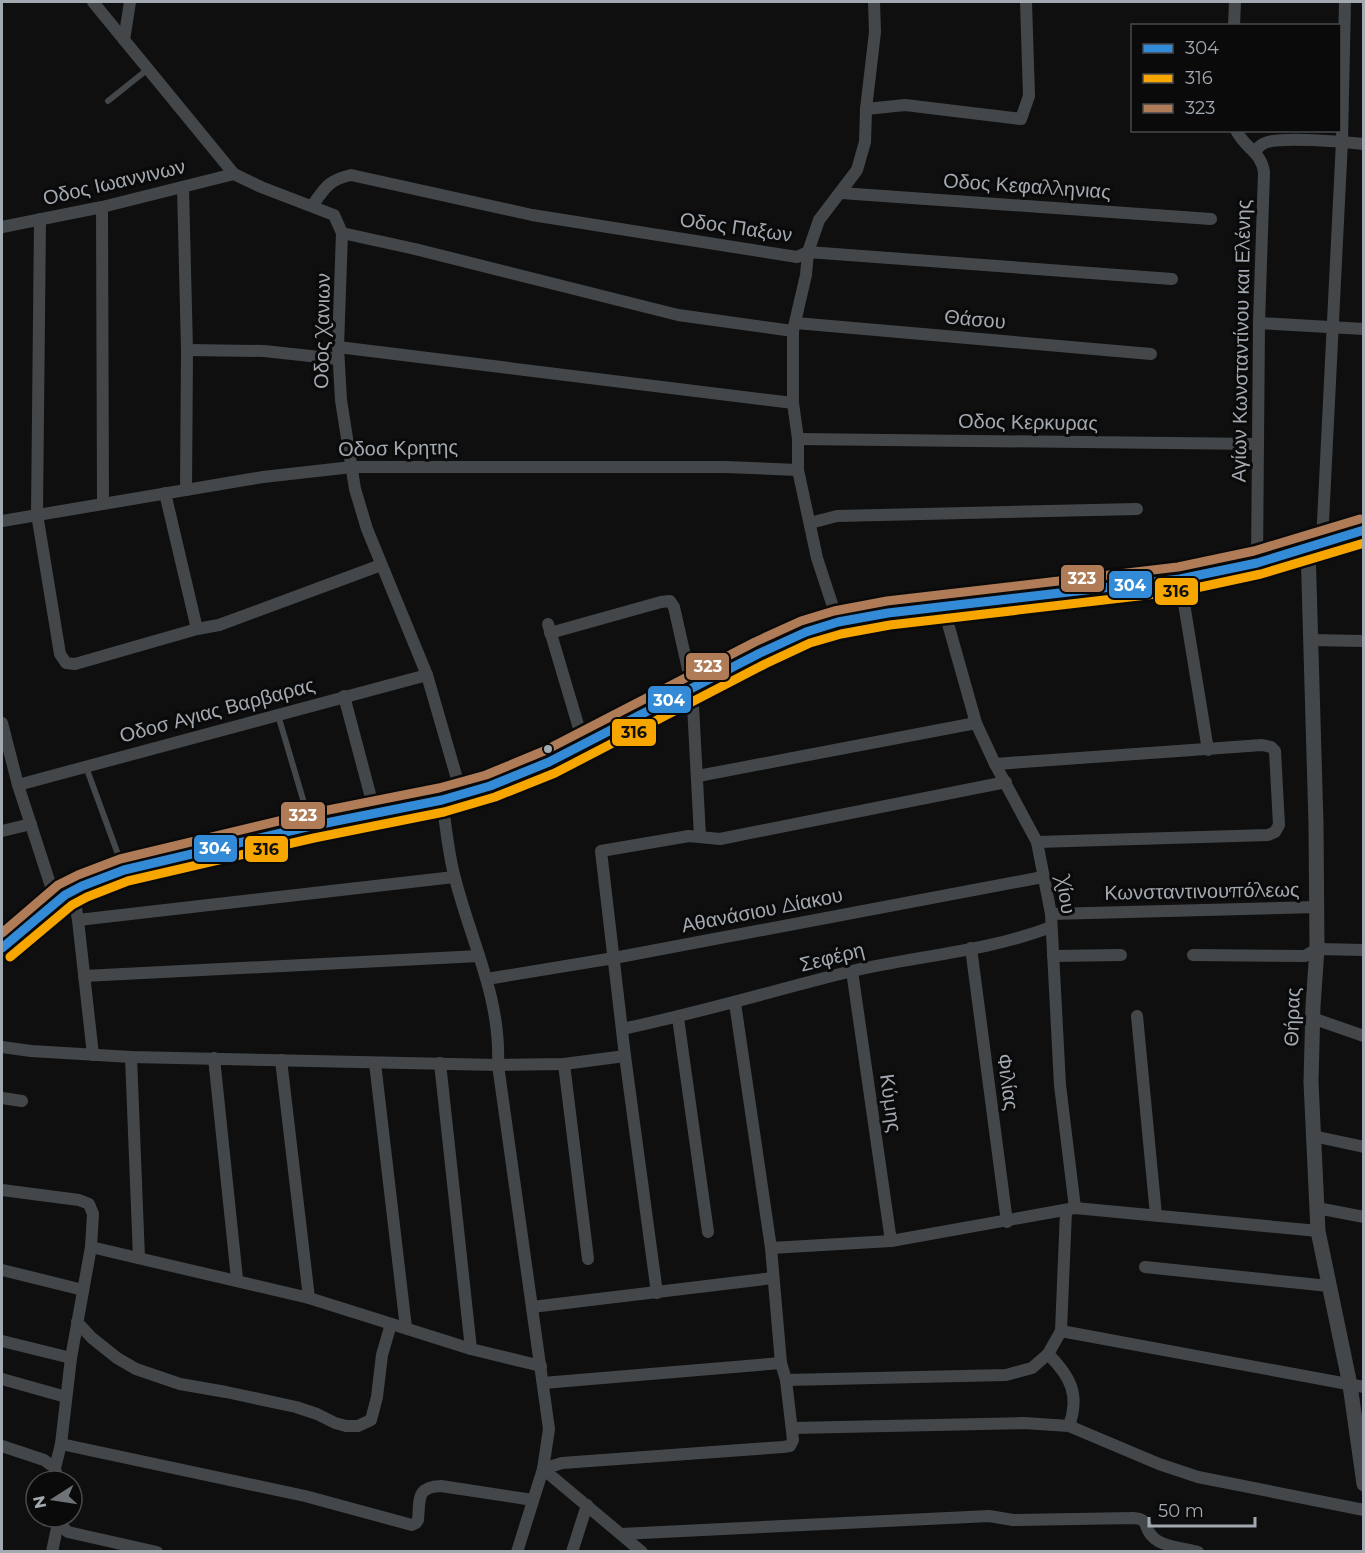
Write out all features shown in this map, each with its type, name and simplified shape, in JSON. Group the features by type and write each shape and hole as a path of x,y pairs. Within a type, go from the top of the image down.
{"main road":[{"path":"2,948 56,902 73,891 124,870 311,826 462,796 520,775 806,632 838,622 943,606 1180,579 1257,562 1364,530"}],"street":[{"path":"93,2 234,174 334,215 342,233"},
{"path":"124,40 130,2"},
{"path":"838,622 817,558 798,470 798,439 793,403 794,327 806,275 808,252 819,220 857,170 865,142 866,109 875,32 874,2"},
{"path":"866,109 905,105 1021,119 1029,96 1026,2"},
{"path":"1234,24 1235,2"},
{"path":"1315,545 1330,351 1334,327 1345,2"},
{"name":"Αγίων Κωνσταντίνου και Ελένης","path":"1237,132 1241,140 1262,160 1264,172 1259,323 1257,562"},
{"path":"1254,152 1265,143 1280,141 1342,141 1364,144"},
{"name":"Οδος Ιωαννινων","path":"2,227 102,207 234,174"},
{"name":"Οδος Παξων","path":"312,206 336,178 351,175 532,215 797,256 808,252 1172,279"},
{"path":"183,187 187,350 186,490"},
{"name":"Οδος Κεφαλληνιας","path":"841,193 1211,219"},
{"path":"102,207 103,504"},
{"path":"40,219 37,514 60,654 66,663 75,664 197,629 219,625 381,565"},
{"name":"Θάσου","path":"342,233 678,315 794,327 1151,354"},
{"name":"Οδος Χανιων","path":"342,233 338,353 341,400 355,489 367,529 427,675 462,796"},
{"path":"1259,323 1364,329"},
{"path":"187,350 338,353 793,403"},
{"name":"Οδος Κερκυρας","path":"798,439 1258,444"},
{"name":"Οδοσ Κρητης","path":"2,521 263,477 352,466 726,467 798,470"},
{"path":"165,493 197,629"},
{"path":"810,523 837,516 1137,509"},
{"name":"Θήρας","path":"1315,545 1310,640 1317,907 1317,949 1312,1018 1313,1136 1318,1231 1329,1286 1357,1386 1363,1475"},
{"path":"1180,579 1208,750"},
{"path":"584,745 549,629 670,601 674,607 692,687 700,836"},
{"name":"Χίου","path":"943,606 976,723 1036,842 1051,914 1060,1085 1070,1210 1061,1331"},
{"path":"1310,640 1364,640"},
{"name":"Οδοσ Αγιας Βαρβαρας","path":"18,785 278,713 427,675"},
{"path":"344,696 375,813"},
{"path":"2,723 4,746 56,902"},
{"path":"698,776 976,723"},
{"path":"995,764 1263,746 1271,747 1275,752 1279,825 1275,832 1268,835 1036,842"},
{"path":"657,1293 625,1056 601,851 689,836 720,839 1006,782"},
{"path":"442,800 454,877 487,979 500,1039 498,1065 549,1429 543,1469 517,1551"},
{"path":"2,831 31,824"},
{"path":"78,920 454,877"},
{"name":"Αθανάσιου Δίακου","path":"487,979 614,958 1043,877"},
{"path":"73,891 93,1055"},
{"name":"Κωνσταντινουπόλεως","path":"1051,914 1317,907"},
{"name":"Σεφέρη","path":"622,1029 678,1018 852,971 1022,939 1051,927"},
{"name":"Φιλίας","path":"970,948 1007,1222"},
{"path":"1193,955 1305,956 1317,949 1364,950"},
{"path":"1053,956 1121,955"},
{"path":"84,976 479,956"},
{"name":"Κύμης","path":"852,971 891,1241"},
{"path":"543,1469 562,1463 783,1448 790,1446 793,1440 786,1380 781,1363 771,1248 735,1002"},
{"path":"1137,1016 1156,1215"},
{"path":"678,1018 708,1232"},
{"path":"1312,1018 1364,1036"},
{"path":"2,1047 131,1057 498,1065 564,1064 625,1056"},
{"path":"131,1057 139,1258"},
{"path":"214,1058 237,1280"},
{"path":"281,1060 309,1298"},
{"path":"375,1063 406,1328"},
{"path":"440,1063 471,1348"},
{"path":"564,1064 588,1259"},
{"path":"2,1098 22,1101"},
{"path":"1313,1136 1364,1147"},
{"path":"2,1190 79,1200 89,1204 93,1214 91,1247 71,1359 61,1444 55,1468 44,1461 2,1446"},
{"path":"1317,1208 1364,1217"},
{"path":"771,1248 891,1241 1070,1210 1156,1215 1318,1231"},
{"path":"91,1247 309,1298 471,1348 541,1366"},
{"path":"1145,1267 1329,1286"},
{"path":"2,1270 82,1290"},
{"path":"532,1307 773,1278"},
{"path":"77,1322 100,1345 135,1369 180,1384 296,1407 346,1426 358,1426 371,1419 377,1397 382,1354 392,1324"},
{"path":"786,1380 1006,1375 1032,1368 1048,1354 1061,1331 1357,1386"},
{"path":"2,1341 71,1359"},
{"path":"1048,1354 1059,1365 1071,1384 1075,1400 1069,1426"},
{"path":"543,1383 781,1363"},
{"path":"2,1379 66,1397"},
{"path":"792,1428 1024,1424 1069,1426 1159,1464 1198,1477 1364,1510"},
{"path":"61,1444 304,1496 412,1525 418,1520 420,1496 424,1489 430,1486 532,1500"},
{"path":"543,1469 642,1551"},
{"path":"572,1551 587,1505"},
{"path":"621,1534 989,1516 1013,1520 1140,1518 1145,1522 1151,1536 1163,1543 1198,1551"},
{"path":"52,1551 56,1529"},
{"path":"66,1529 68,1532 157,1551"}],"lane":[{"path":"108,101 148,69"},
{"path":"278,713 311,826"},
{"path":"86,767 124,870"}],"transit line":[{"name":"323","path":"2,933 58,885 120,859 308,814 439,788 486,775 544,751 755,642 801,621 834,611 887,601 1178,567 1254,551 1360,519"},
{"name":"304","path":"2,948 65,895 82,886 124,870 311,826 442,800 490,786 549,762 760,653 806,632 838,622 888,613 1180,579 1257,563 1364,530"},
{"name":"316","path":"10,957 72,905 128,881 314,838 444,812 495,797 555,773 810,643 841,634 890,625 1182,591 1261,574 1364,543"}]}
